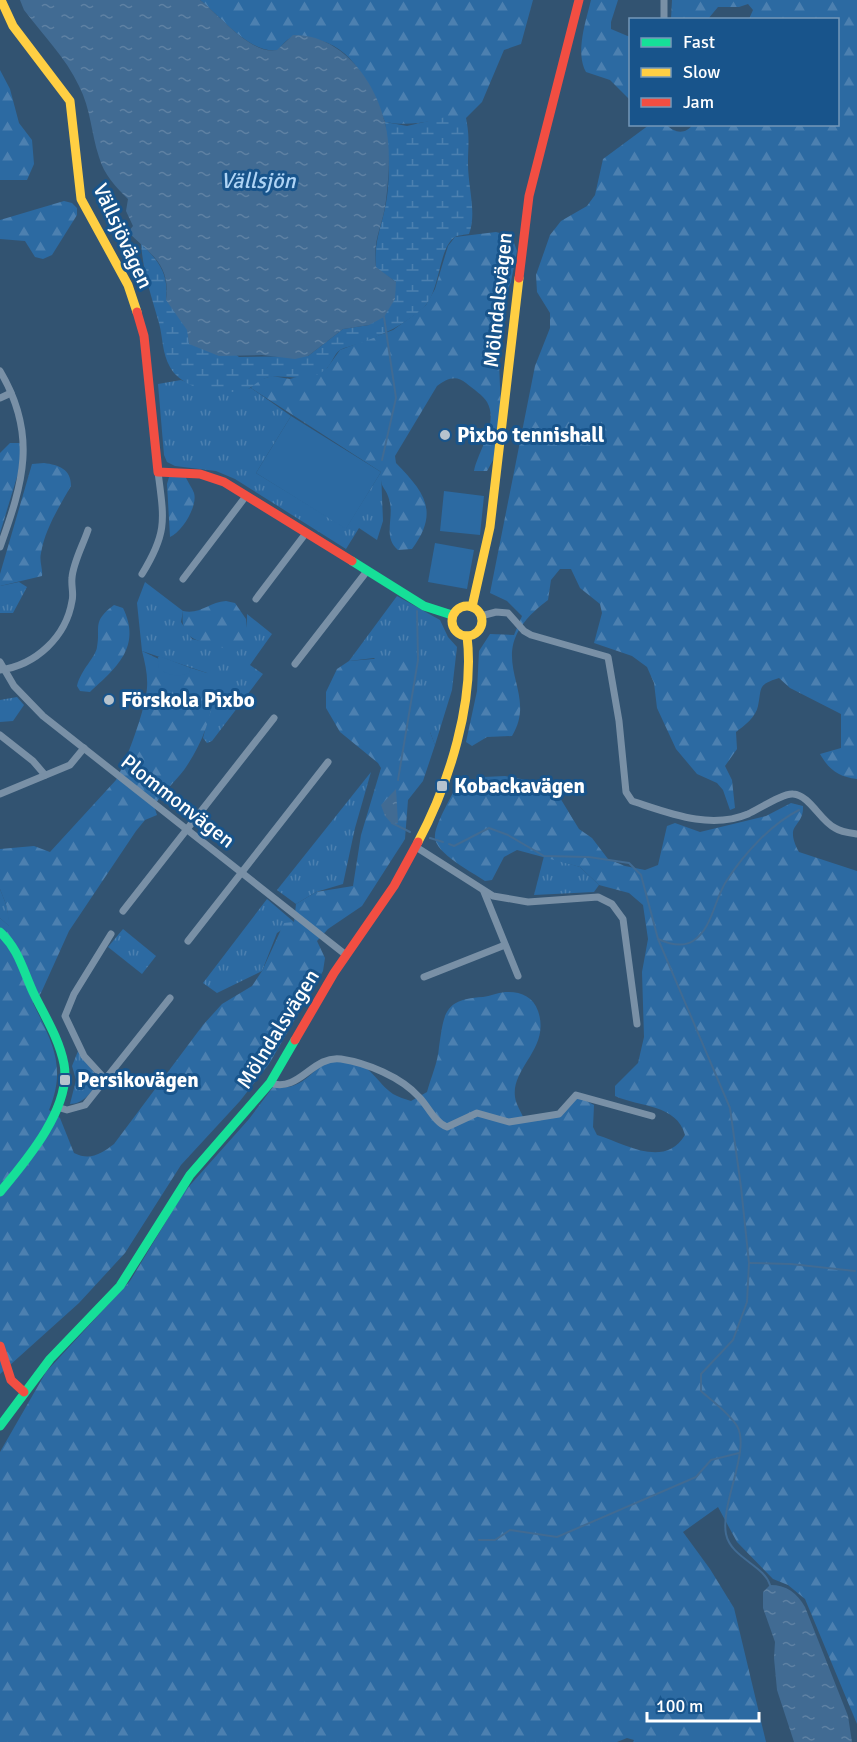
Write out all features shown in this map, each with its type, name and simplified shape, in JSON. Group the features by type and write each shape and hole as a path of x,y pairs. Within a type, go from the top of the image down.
{"street":[{"name":"Vällsjövägen","path":"1,0 13,26 61,86 70,101 81,199 128,285 144,336 164,520 156,551 142,574"},
{"name":"Mölndalsvägen","path":"472,607 490,526 529,196 579,0"},
{"path":"664,0 664,18"},
{"path":"0,372 11,393 22,425 24,471 18,497 0,548"},
{"path":"0,398 11,393"},
{"path":"158,472 212,477 424,606 453,615"},
{"path":"183,579 246,496"},
{"path":"1,667 28,662 46,650 56,638 73,600 72,578 88,530"},
{"path":"256,599 306,533"},
{"path":"295,664 367,571"},
{"path":"459,607 472,607 481,616 479,630 467,636 454,630 453,615 459,607"},
{"path":"481,616 496,612 507,613 531,635 608,657 619,721 626,792 632,801 688,817 719,821 746,814 783,796 794,794 805,799 817,814 835,828 857,834"},
{"name":"Mölndalsvägen","path":"0,1426 50,1359 120,1286 190,1175 270,1083 315,1004 378,910 416,847 449,767 465,707 470,675 467,636"},
{"name":"Plommonvägen","path":"1,667 25,700 346,955"},
{"path":"123,911 274,718"},
{"path":"0,735 33,761 45,775"},
{"path":"0,794 70,765 84,748"},
{"path":"188,941 328,762"},
{"path":"416,847 441,861 484,892 511,900 528,902 589,897 605,899 612,904 623,919 637,1024"},
{"path":"484,892 518,976"},
{"path":"0,932 16,954 62,1059 65,1080 57,1107 19,1170 0,1192"},
{"path":"105,1079 84,1056 65,1016 74,994 111,934"},
{"path":"424,977 505,945"},
{"path":"57,1107 67,1110 79,1109 170,998"},
{"path":"270,1083 283,1086 290,1084 324,1061 341,1059 367,1066 399,1082 417,1094 439,1122 447,1127 477,1113 509,1122 559,1114 576,1095 652,1116"},
{"path":"0,1346 11,1380 24,1392"}],"green space":[{"path":"200,0 533,0 521,44 504,50 482,102 466,118 396,124 385,122 359,70 339,49 313,39 297,37 287,40 278,50 257,47 236,33"},
{"path":"591,0 618,0 611,29 629,37 629,99 610,80 586,72 581,55 582,36"},
{"path":"672,0 857,0 857,779 835,772 820,754 841,748 841,714 790,688 779,678 764,685 755,714 736,732 737,749 725,766 732,780 735,808 730,810 723,790 717,783 697,774 676,749 657,708 654,683 647,667 632,656 594,643 602,613 600,604 580,588 571,569 560,569 551,580 548,600 526,620 515,638 512,654 520,702 519,718 512,736 487,737 472,746 466,742 477,691 479,651 490,634 514,635 522,616 507,601 490,593 535,366 550,328 550,313 537,292 536,275 550,235 561,221 587,206 595,195 603,159 648,126 668,126 680,132 692,126 839,126 839,18 749,18 753,10 748,4 739,7 718,7 709,18 671,18"},
{"path":"0,70 10,89 19,123 32,140 34,164 27,180 0,180"},
{"path":"446,117 466,118 471,226 469,234 456,236 449,242 434,290 424,307 393,329 340,350 327,368 312,376 273,377 263,379 248,389 216,392 194,386 176,375 165,356 159,323 145,274 141,243 161,268 166,282 166,300 239,357 308,356 343,329 369,325 396,282 376,268 375,259 388,183 385,122 407,126"},
{"path":"64,201 72,203 77,208 77,215 52,255 43,259 35,257 25,241 0,239 0,220"},
{"path":"496,232 507,235 513,240 517,251 511,282 497,313 501,411 497,453 487,471 474,471 491,419 487,402 478,392 459,379 447,380 437,386 395,456 396,463 421,493 427,513 421,536 412,549 398,550 391,539 390,506 382,485 381,472 251,388 256,381 272,376 290,379 327,368 340,350 393,330 426,305 435,289 448,246 455,237"},
{"path":"181,380 215,389 251,388 291,416 256,473 346,528 381,472 383,521 377,540 359,528 346,549 235,479 216,471 175,466 167,462 164,455 158,384"},
{"path":"291,416 381,472 346,529 256,473"},
{"path":"10,443 20,443 20,467 0,533 0,453"},
{"path":"44,463 63,469 69,476 71,486 53,518 43,544 42,576 0,586 0,574 32,464"},
{"path":"185,476 194,493 194,505 184,524 170,537 167,484 169,477"},
{"path":"444,491 484,496 480,535 440,531"},
{"path":"435,543 474,550 467,589 428,582"},
{"path":"19,582 27,587 13,613 0,613 0,586"},
{"path":"145,582 183,611 181,622 192,639 227,647 235,653 247,627 247,614 272,634 250,665 263,674 212,741 207,743 203,738 212,704 207,673 142,651 137,603"},
{"path":"397,596 440,620 448,637 457,647 452,690 435,745 430,732 430,711 374,658 349,661"},
{"path":"226,601 235,603 246,619 248,637 235,654 191,637 186,632 183,623 183,611 200,610"},
{"path":"114,605 123,608 128,622 130,634 128,645 117,665 100,683 90,692 80,691 77,686 79,680 96,651 98,625 102,616"},
{"path":"142,651 188,673 191,668 207,673 212,679 212,703 202,738 191,760 154,806 157,815 145,820 136,831 69,931 41,993 33,1003 51,1043 57,1068 57,1081 49,1110 60,1118 74,1153 80,1155 95,1155 114,1144 203,1025 222,1004 252,986 262,971 284,923 294,922 296,904 316,892 353,886 361,835 381,768 340,732 326,708 326,692 337,669 349,661 397,657 409,664 421,685 430,711 430,732 435,745 423,781 408,800 405,839 362,906 328,929 317,941 325,958 323,971 269,1064 240,1101 181,1165 125,1253 79,1303 0,1374 0,918 9,926 7,907 0,889 0,849 34,846 50,852 116,780 135,735 146,698 147,678"},
{"path":"158,657 191,668 189,673 177,675 166,673 159,668"},
{"path":"17,697 24,705 13,721 0,722 0,700"},
{"path":"371,772 355,828 343,884 316,892 296,904 277,890"},
{"path":"505,776 554,788 579,829 592,838 608,859 625,866 645,870 658,865 667,826 675,823 700,832 766,816 791,803 803,806 801,819 793,830 799,852 857,871 857,1724 805,1599 788,1585 773,1579 737,1542 718,1507 683,1532 710,1569 734,1608 766,1742 633,1742 634,1740 627,1738 617,1742 0,1742 0,1452 46,1372 130,1281 184,1192 249,1119 273,1087 296,1084 325,1064 348,1061 368,1070 393,1094 411,1101 427,1092 437,1058 442,1025 448,1010 460,1001 470,998 516,992 533,1002 541,1024 535,1047 515,1086 515,1097 524,1119 559,1112 579,1097 594,1105 593,1127 597,1135 632,1148 644,1151 666,1151 676,1145 685,1135 681,1125 666,1112 615,1096 615,1086 638,1063 644,1037 642,972 648,939 643,905 629,893 599,885 580,867 517,850 504,857 492,880 485,881 446,855 436,841 438,824 456,787 484,777"},
{"path":"544,856 580,867 599,885 594,892 534,895"},
{"path":"0,889 7,907 10,927 0,918"},
{"path":"267,899 294,922 277,933 262,971 217,993 203,983"},
{"path":"123,929 156,956 142,974 108,947"},
{"path":"78,1051 99,1079 84,1099 70,1104 76,1080 72,1066"}],"water":[{"name":"Vällsjön","path":"20,0 200,0 236,33 257,47 277,50 293,35 310,37 326,42 353,62 373,91 387,132 389,162 387,191 375,257 376,267 396,282 395,299 384,317 369,325 343,329 308,356 295,359 262,355 219,356 189,344 187,330 166,300 167,288 162,268 128,232 133,226 126,211 128,199 111,180 101,163 86,103 79,86 61,56 24,10"},
{"path":"396,789 398,823 392,824 385,816 381,805"},
{"path":"770,1585 782,1586 791,1591 805,1607 848,1716 852,1742 794,1742 777,1690 775,1642 763,1608 763,1592"}],"waterway":[{"path":"382,460 396,398 384,317"},
{"path":"398,780 418,660 417,611"},
{"path":"658,939 680,945 689,943 700,935 709,921 727,880 741,860 768,831 799,810"},
{"path":"392,823 410,832"},
{"path":"449,844 454,846 489,828 508,835 544,856 589,857 629,863 641,875 658,939 730,1108 749,1263 747,1302 733,1340 701,1374 701,1391 730,1416 740,1436 738,1463 727,1508 726,1534 734,1549 761,1572 770,1585"},
{"path":"430,838 443,842"},
{"path":"749,1263 791,1264 855,1271"},
{"path":"479,1540 495,1540 510,1530 557,1537 696,1477 711,1460 739,1453"}],"traffic: fast":[{"path":"352,561 424,606 452,615"},
{"path":"0,932 16,952 55,1036 62,1054 65,1081 61,1098 45,1133 0,1192"},
{"path":"0,1426 50,1359 120,1286 190,1175 270,1083 295,1040"}],"traffic: slow":[{"path":"1,0 13,26 70,101 81,199 128,285 137,312"},
{"path":"472,607 490,527 519,278"},
{"path":"467,606 478,610 482,621 478,632 467,636 456,632 452,621 456,610 467,606"},
{"path":"418,842 440,794 457,742 467,687 467,636"}],"traffic: jam":[{"path":"519,278 529,196 579,0"},
{"path":"137,312 144,336 158,472 200,474 224,482 352,561"},
{"path":"295,1040 334,973 394,886 418,842"},
{"path":"0,1346 11,1380 24,1392"}],"place":[{"name":"Pixbo tennishall","path":"445,435"},
{"name":"Förskola Pixbo","path":"109,700"},
{"name":"Kobackavägen","path":"442,786"},
{"name":"Persikovägen","path":"65,1080"}]}
